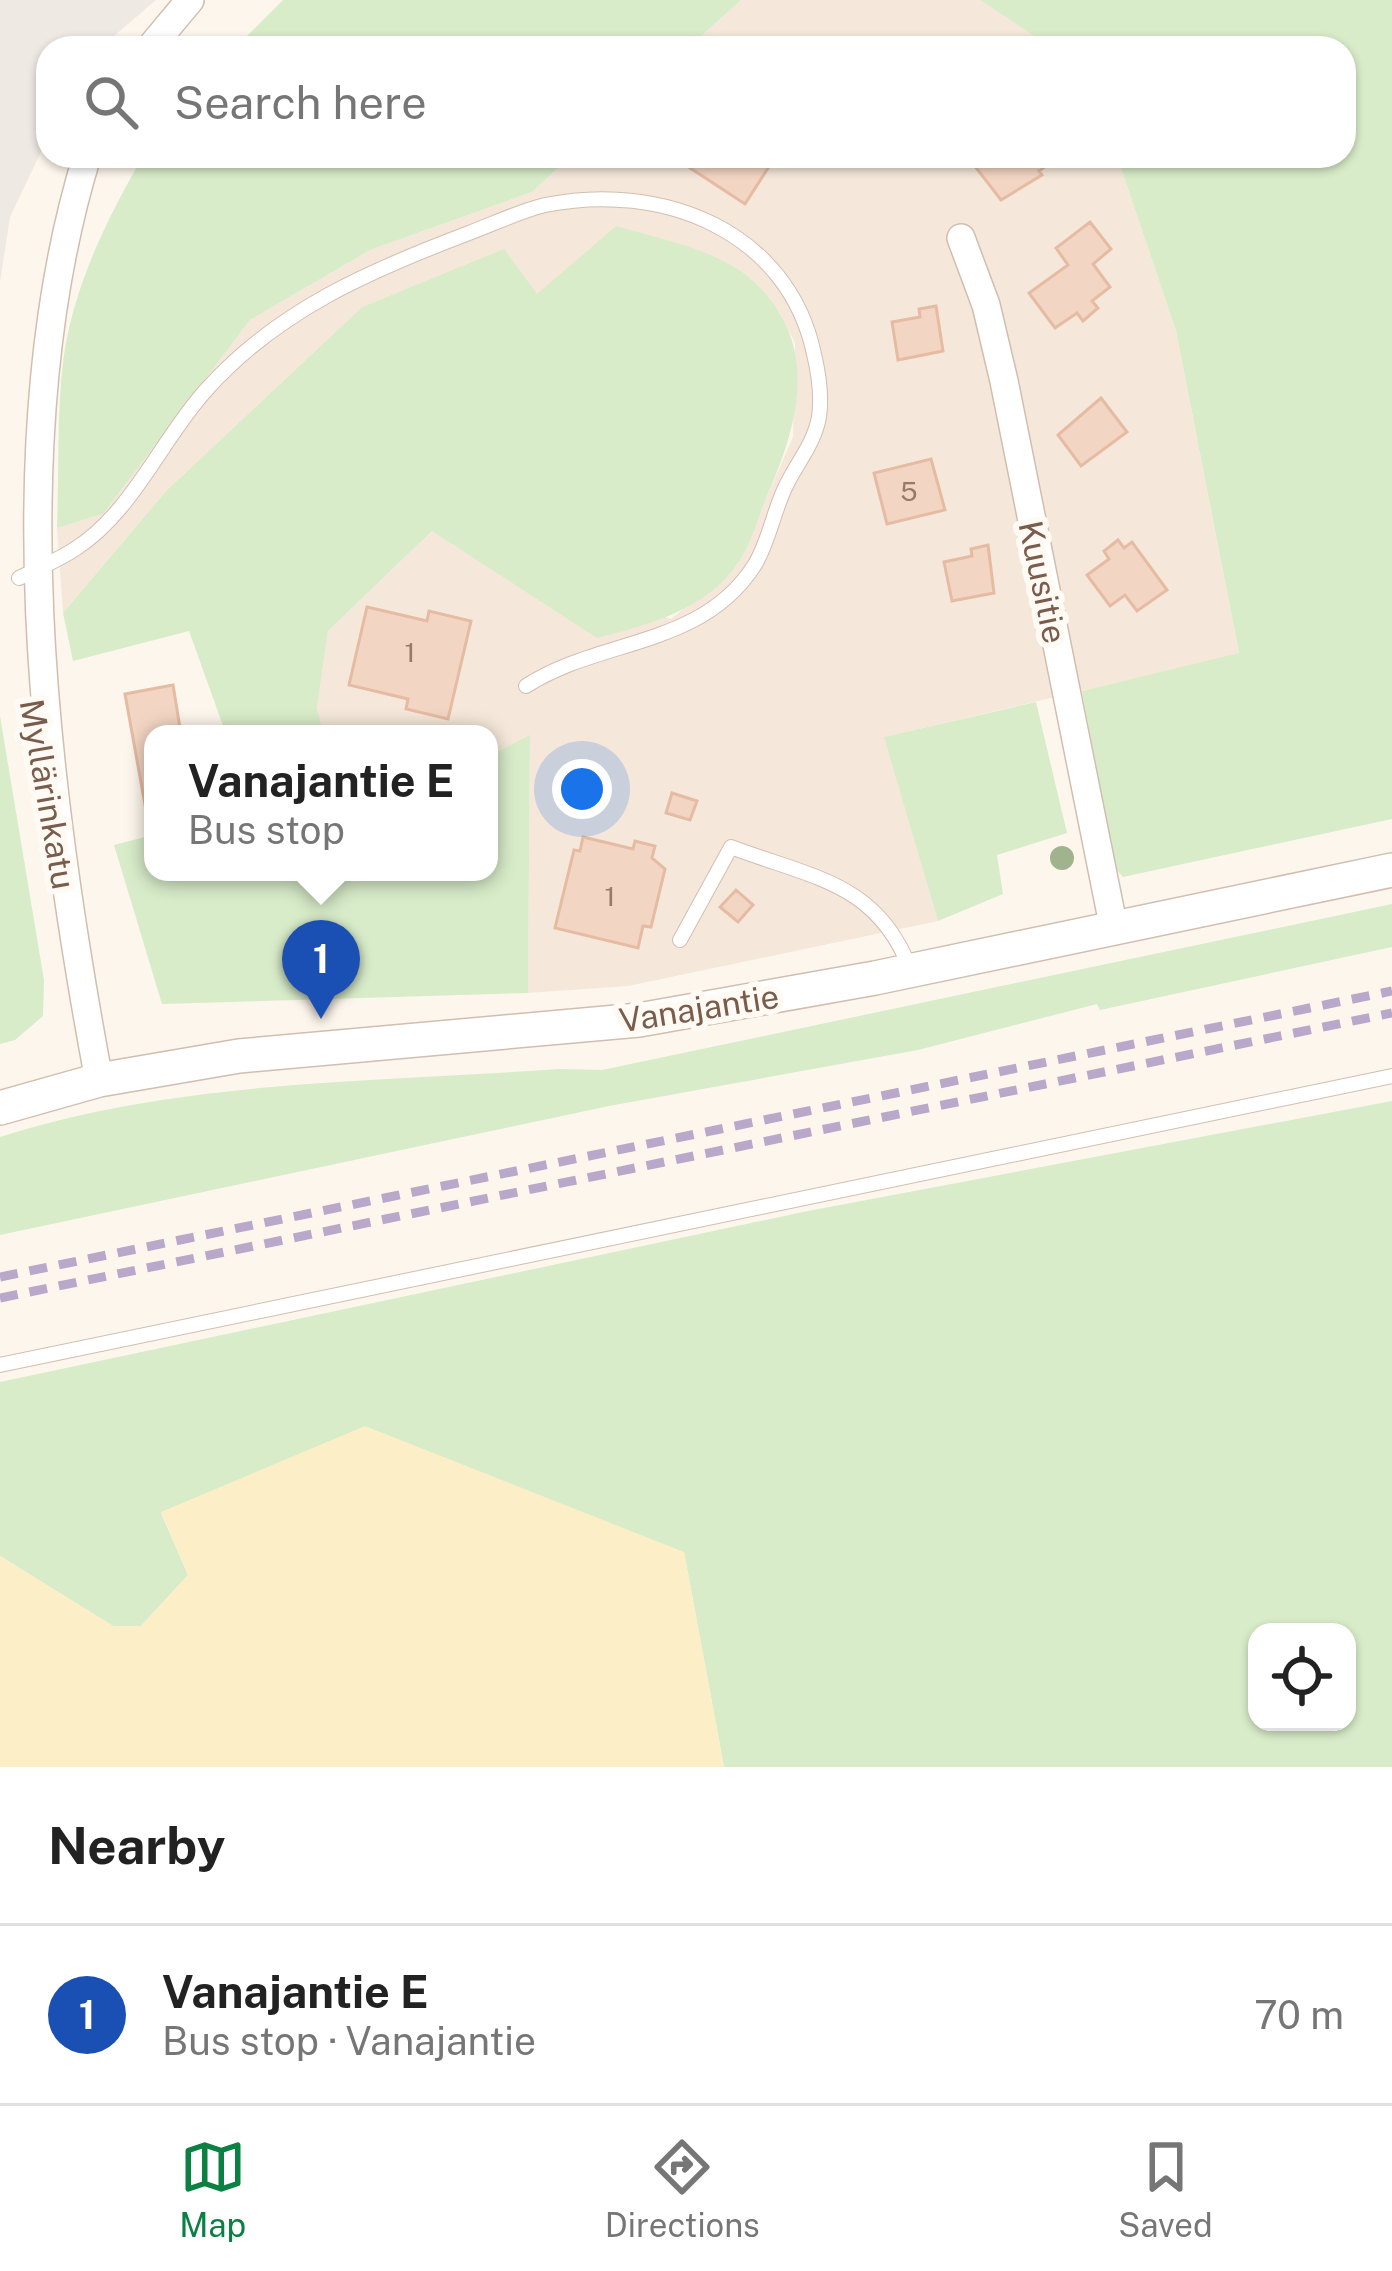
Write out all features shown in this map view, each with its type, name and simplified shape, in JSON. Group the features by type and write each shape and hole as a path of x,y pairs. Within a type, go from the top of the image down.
{"street":[{"path":"159,36 184,2"},
{"name":"Myllärinkatu","path":"82,168 44,268 22,374 15,505 33,708 99,1080"},
{"name":"Kuusitie","path":"961,238 986,305 1004,381 1114,929"},
{"name":"Vanajantie","path":"0,1108 99,1080 239,1056 639,1020 911,971 1392,870"}],"lane":[{"path":"19,578 79,547 138,484 203,393 297,310 425,250 545,206 599,200 665,206 705,218 748,245 786,280 800,304 820,380 819,416 810,446 785,488 755,565 702,616 651,642 550,671 526,686"},
{"path":"680,940 731,847 869,903 890,924 911,971"},
{"path":"0,1365 1392,1076"}],"shaded area":[{"path":"0,0 156,0 114,36 36,36 36,162 10,217 0,282"},
{"path":"741,0 1105,0 1100,36 701,36"},
{"path":"558,168 1121,168 1176,331 1239,654 885,737 938,921 628,986 528,993 530,736 498,752 498,725 322,725 317,708 328,631 432,531 671,619 737,565 793,437 795,343 780,313 750,278 536,294 504,250 362,307 166,491 63,613 57,528 103,514 250,320 370,250 532,192"}],"green space":[{"path":"283,0 741,0 701,36 247,36"},
{"path":"980,0 1392,0 1392,819 1123,877 1115,868 1082,691 1239,653 1176,331 1121,168 1356,168 1356,36 1035,36"},
{"path":"137,168 558,168 532,192 370,250 250,320 103,514 57,528 60,390 66,342 81,286"},
{"path":"616,226 721,260 751,279 773,303 796,356 795,411 751,539 743,556 710,593 656,621 597,638 432,531 328,631 317,708 322,725 223,725 189,631 73,661 63,613 166,491 362,307 504,249 537,294"},
{"path":"1036,702 1067,833 997,855 1003,894 938,921 884,737"},
{"path":"0,716 44,980 43,1016 15,1040 0,1044"},
{"path":"530,735 528,993 162,1004 114,845 144,837 144,881 498,881 498,751"},
{"path":"1392,904 1392,947 1100,1010 1097,1004 918,1050 609,1106 0,1235 0,1137 68,1118 277,1086 602,1070"},
{"path":"1392,1101 1392,1767 724,1767 684,1552 161,1513 188,1575 141,1626 113,1626 0,1556 0,1382 808,1211"}],"sand":[{"path":"365,1426 684,1552 724,1767 0,1767 0,1556 113,1626 141,1626 188,1575 161,1512"}],"building":[{"path":"690,168 768,168 745,204"},
{"path":"976,168 1043,168 1042,175 1001,200"},
{"path":"1090,222 1111,249 1093,264 1110,287 1092,301 1098,308 1083,321 1077,313 1055,328 1029,293 1068,265 1056,248"},
{"path":"936,306 943,351 898,360 892,322 920,317 919,309"},
{"path":"1101,398 1127,432 1081,466 1058,435"},
{"path":"931,459 945,510 887,524 874,473"},
{"path":"1118,540 1124,548 1132,542 1167,590 1137,611 1125,595 1110,606 1087,575 1109,559 1104,551"},
{"path":"988,545 994,593 952,601 944,562 972,556 971,549"},
{"path":"367,607 427,621 429,611 471,621 448,719 406,709 408,699 349,685"},
{"path":"173,685 180,725 144,725 144,799 125,694"},
{"path":"672,793 697,801 690,820 666,813"},
{"path":"583,837 633,849 635,841 655,846 652,858 665,869 651,927 643,926 638,948 555,928 574,850 580,851"},
{"path":"736,890 753,905 738,922 720,907"}],"railway":[{"path":"0,1277 1392,991"},
{"path":"0,1298 1392,1013"}],"place":[{"name":"Vanajantie E","path":"321,1019"}]}
